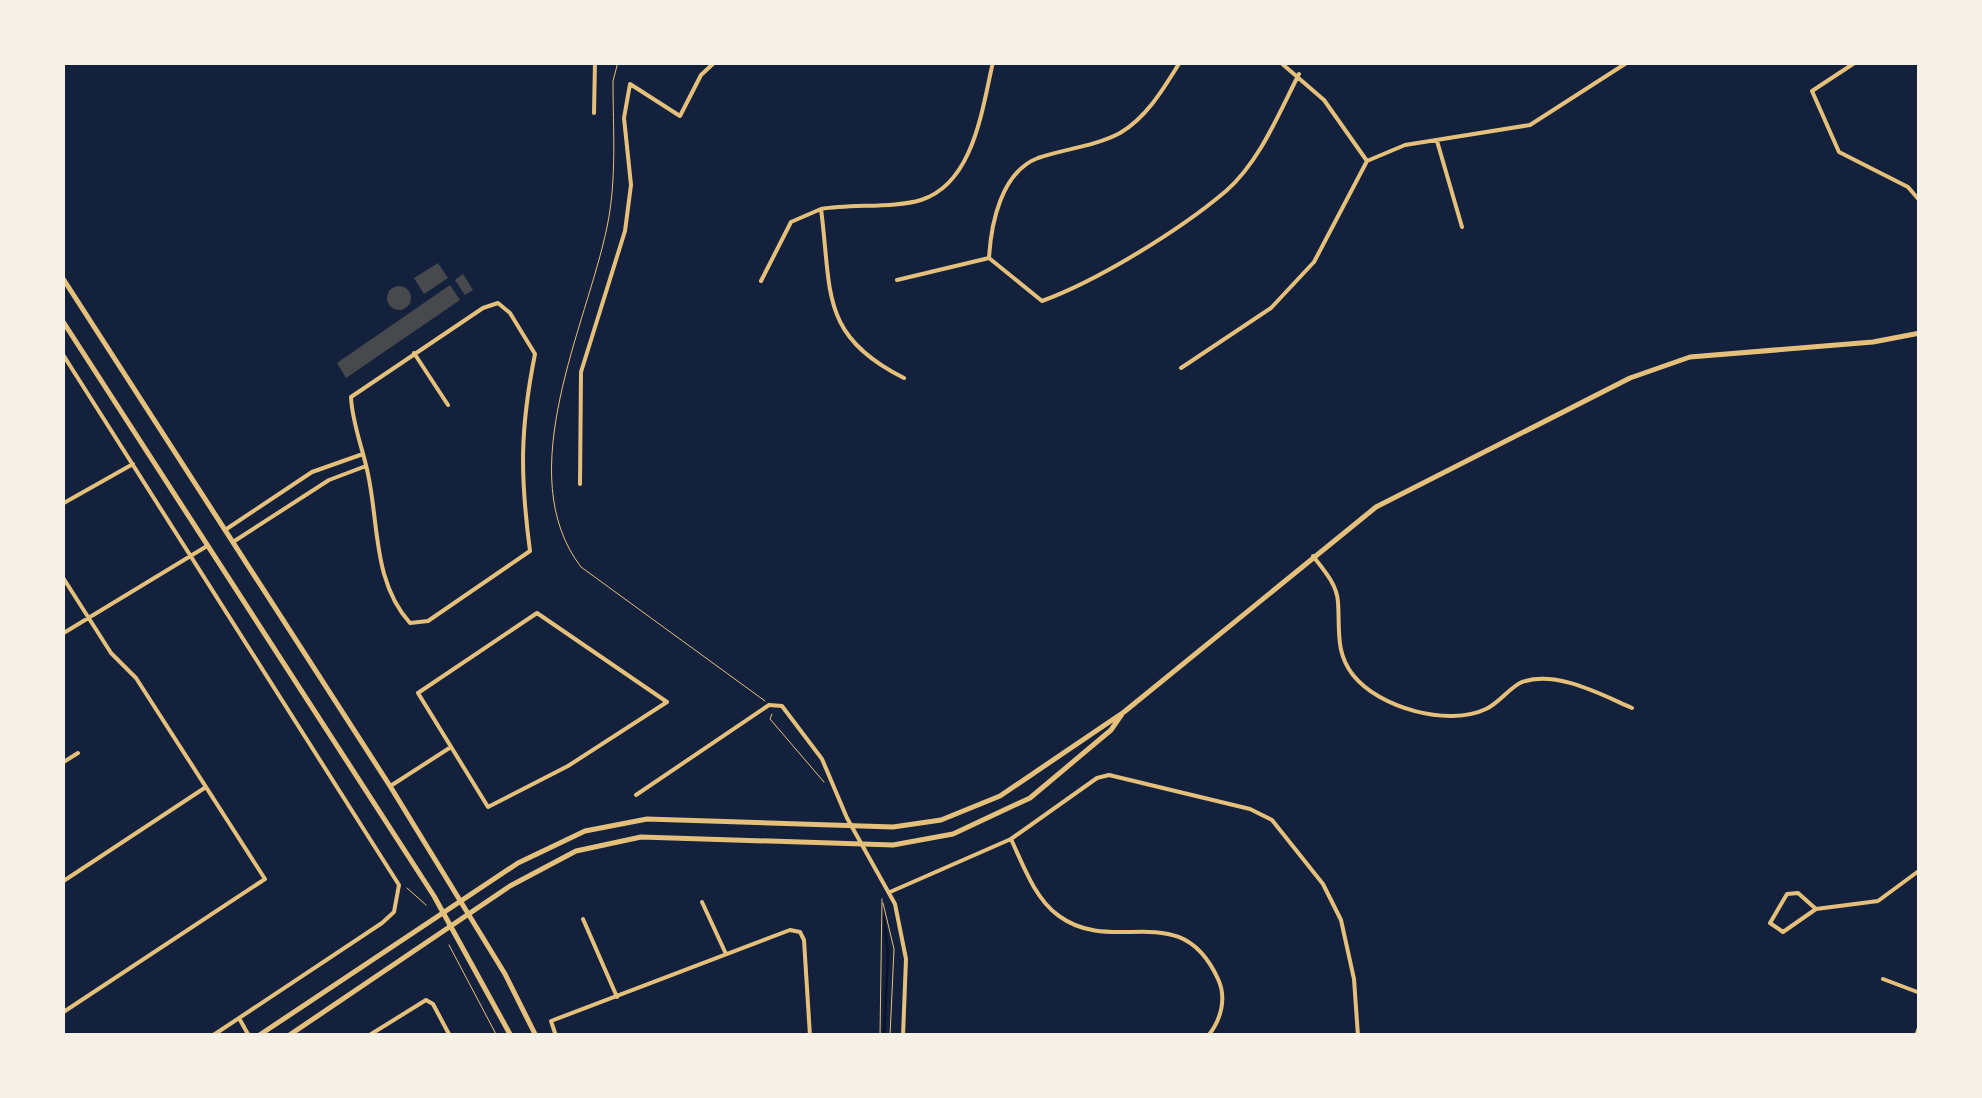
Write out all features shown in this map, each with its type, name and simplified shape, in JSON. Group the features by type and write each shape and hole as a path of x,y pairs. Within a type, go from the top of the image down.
{"main road":[{"path":"62,277 390,786 536,1036"},
{"path":"62,320 444,912 511,1036"},
{"path":"258,1036 538,851 620,822 729,820 853,827 920,824 969,810 1028,780 1101,723 1124,712 1313,556 1398,495 1662,365 1720,352 1874,342 1920,333"},
{"path":"288,1036 545,865 609,842 641,837 866,845 953,834 1006,813 1050,783 1111,730 1124,712"}],"street":[{"path":"587,62 595,63 594,112"},
{"path":"580,484 581,372 625,231 631,184 624,118 630,84 680,116 701,75 715,62"},
{"path":"760,282 791,222 821,209 918,201 943,190 962,166 993,62"},
{"path":"988,258 991,224 1006,188 1032,160 1120,132 1156,101 1180,62"},
{"path":"1280,62 1299,74 1324,100 1367,161"},
{"path":"1181,368 1271,308 1314,262 1367,161 1405,144 1530,126 1628,62"},
{"path":"1856,62 1812,91 1839,152 1908,188 1920,201"},
{"path":"988,258 1042,301 1083,286 1227,190 1261,147 1299,74"},
{"path":"1437,141 1462,227"},
{"path":"821,209 832,307 843,334 876,364 904,378"},
{"path":"897,280 988,258"},
{"path":"498,303 510,313 535,354 519,462 530,551 428,621 410,623 397,609 376,547 363,454 351,398 414,353 498,303"},
{"path":"62,353 399,885 394,912 382,923 212,1036"},
{"path":"414,353 448,405"},
{"path":"226,530 312,472 363,454"},
{"path":"62,504 134,464"},
{"path":"234,542 330,480 366,466"},
{"path":"62,634 207,546"},
{"path":"1313,556 1335,589 1343,658 1354,677 1394,703 1455,717 1484,710 1520,682 1575,685 1632,708"},
{"path":"62,576 111,653 136,678 265,879 62,1013"},
{"path":"537,614 666,702 568,766 488,806 451,747 419,698 420,690 537,614"},
{"path":"636,795 772,704 805,734 890,892 904,936 902,1036"},
{"path":"390,786 451,747"},
{"path":"62,763 78,752"},
{"path":"890,892 1011,838 1097,778 1109,775 1250,809 1272,820 1323,884 1340,920 1354,980 1358,1036"},
{"path":"62,882 206,787"},
{"path":"1011,838 1040,896 1058,916 1088,931 1175,933 1201,948 1222,986 1222,1010 1208,1036"},
{"path":"1816,909 1798,893 1787,894 1770,923 1782,932 1816,909 1878,901 1920,870"},
{"path":"702,902 726,954"},
{"path":"583,919 617,997"},
{"path":"556,1036 552,1021 790,930 800,932 810,1036"},
{"path":"1883,979 1920,993"},
{"path":"368,1036 426,1000 434,1004 450,1036"},
{"path":"239,1017 249,1036"},
{"path":"1916,1036 1920,1025"}],"path":[{"path":"618,62 613,81 610,213 561,378 554,478 562,538 581,567 772,704 770,719 822,781 835,786"},
{"path":"399,885 426,905"},
{"path":"880,1036 882,900 890,892"},
{"path":"882,900 894,949 890,1036"},
{"path":"449,945 497,1036"}],"building":[{"path":"438,263 448,278 424,294 414,278"},
{"path":"463,274 473,290 465,295 455,280"},
{"path":"450,285 460,300 346,378 337,363"},
{"path":"399,286 411,298 399,310 387,298"}],"waterway":[{"path":"884,917 888,953 884,1036"}]}
